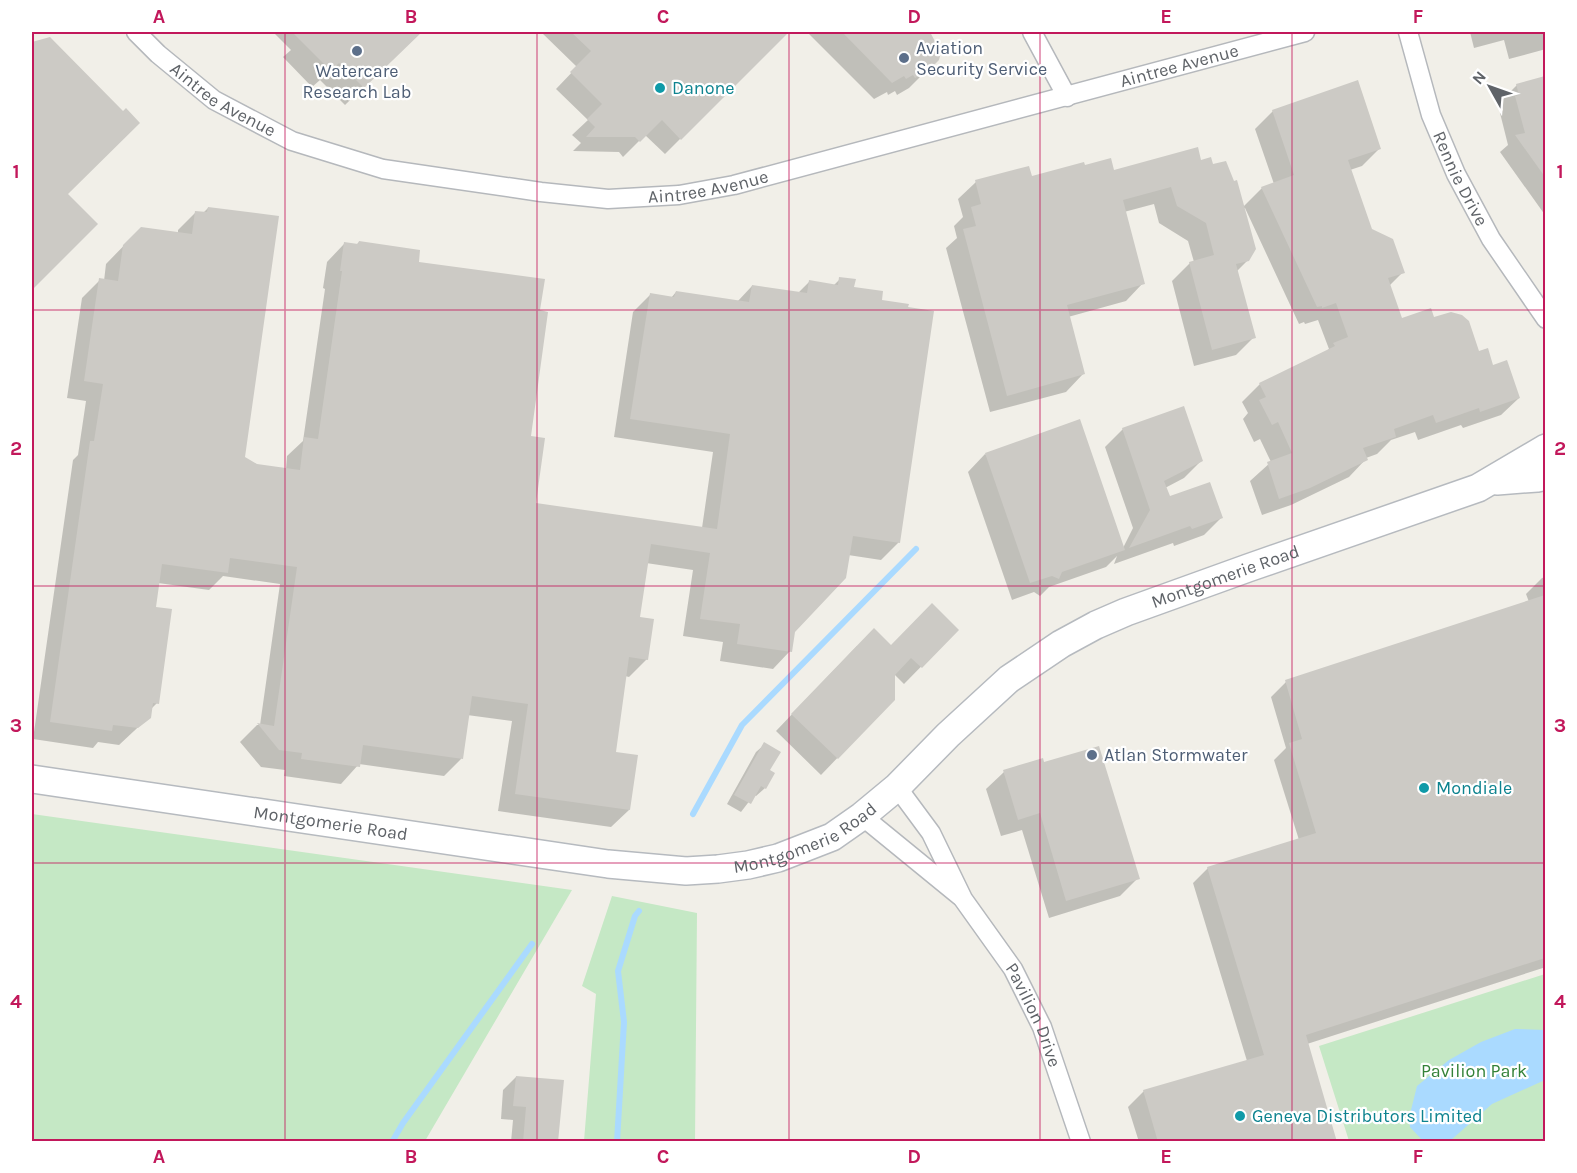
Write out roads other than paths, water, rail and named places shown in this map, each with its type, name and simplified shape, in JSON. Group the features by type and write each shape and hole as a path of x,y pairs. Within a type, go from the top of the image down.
{"street":[{"name":"Aintree Avenue","path":"136,32 158,54 214,100 292,141 383,169 541,192 608,199 679,195 734,185 1305,32"},
{"path":"1032,32 1067,97"},
{"name":"Rennie Drive","path":"1408,32 1431,115 1456,174 1491,239 1544,315"},
{"name":"Montgomerie Road","path":"32,779 608,864 686,871 748,866 778,858 832,837 897,787 948,735 1009,679 1061,644 1096,625 1126,612 1478,489 1545,448"},
{"name":"Montgomerie Road","path":"1493,481 1545,476"},
{"name":"Pavilion Drive","path":"897,787 931,833 963,899 1013,969 1042,1027 1081,1142"},
{"name":"Pavilion Drive","path":"862,816 963,899"}],"water":[{"path":"1515,1029 1545,1030 1545,1080 1492,1104 1451,1140 1423,1141 1410,1127 1409,1118 1417,1086 1449,1060 1481,1042"}],"waterway":[{"path":"693,814 742,725 916,549"},
{"path":"617,1142 624,1022 618,971 635,916 639,911"},
{"path":"392,1142 403,1123 532,944"}],"place":[{"name":"Watercare Research Lab","path":"357,51"},
{"name":"Aviation Security Service","path":"904,58"},
{"name":"Danone","path":"660,88"},
{"name":"Atlan Stormwater","path":"1092,755"},
{"name":"Mondiale","path":"1424,788"},
{"name":"Geneva Distributors Limited","path":"1240,1116"}],"park label":[{"name":"Pavilion Park","path":"1474,1071"}]}
